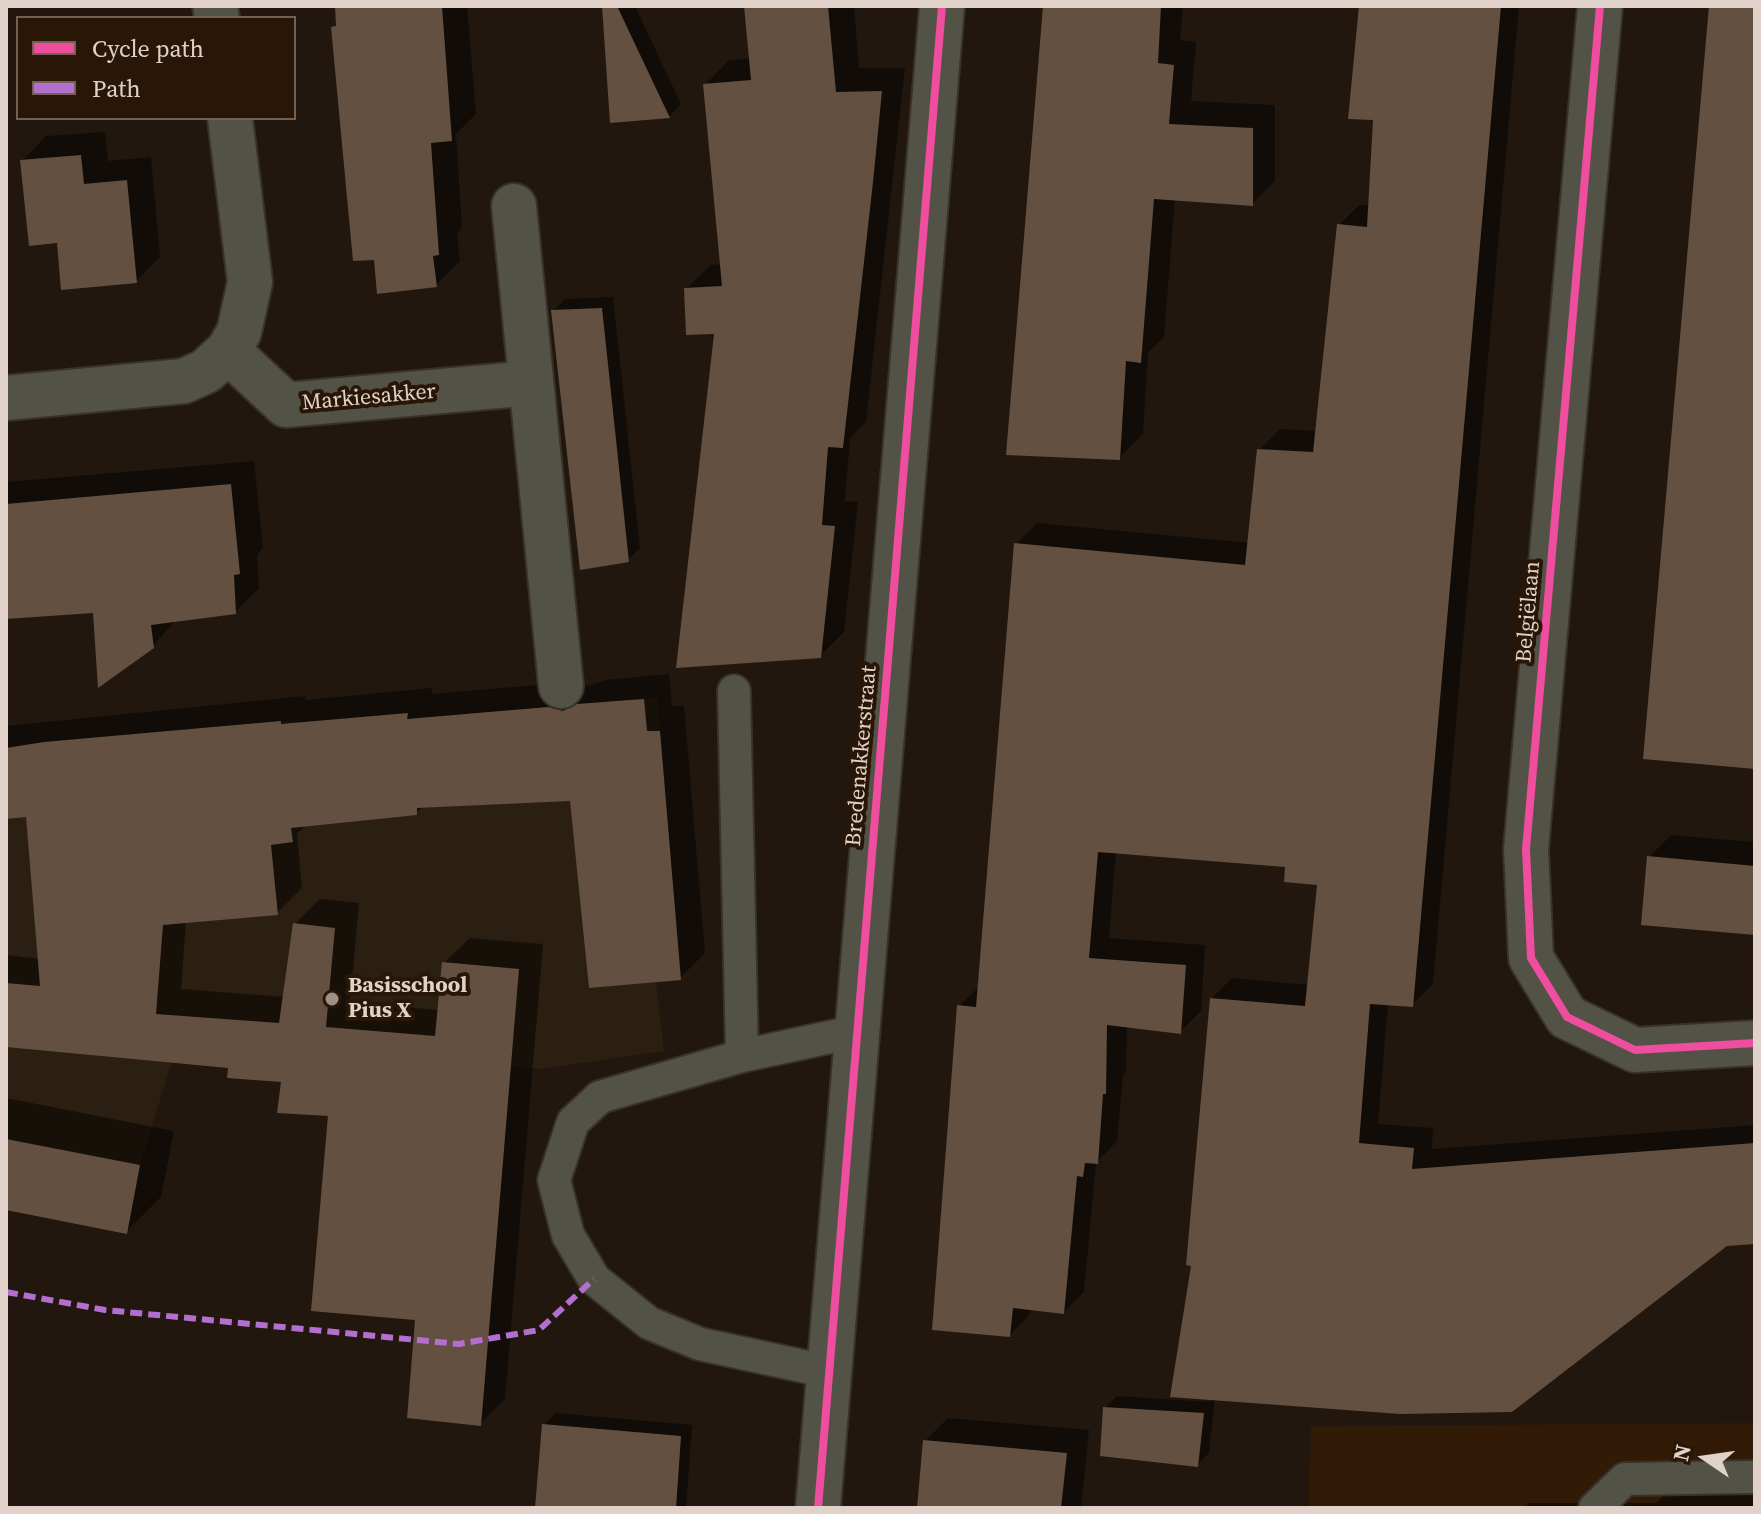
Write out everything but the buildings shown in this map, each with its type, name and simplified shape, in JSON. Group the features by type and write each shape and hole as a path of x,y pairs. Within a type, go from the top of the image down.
{"street":[{"name":"Bredenakkerstraat","path":"818,1508 942,6"},
{"name":"Belgiëlaan","path":"1600,6 1526,849 1531,958 1567,1017 1635,1050 1755,1043"},
{"path":"6,398 184,381 206,371 228,351 243,320 250,282 230,120"},
{"path":"514,206 561,686"},
{"name":"Markiesakker","path":"228,351 286,405 531,383"}],"lane":[{"path":"734,691 742,1056"},
{"path":"830,1372 700,1344 649,1323 594,1279 568,1235 554,1180 573,1122 600,1097 742,1056 858,1031"},
{"path":"1595,1508 1625,1479 1755,1477"}],"shaded area":[{"name":"Basisschool Pius X","path":"657,697 681,980 656,982 664,1051 541,1069 510,1065 489,1327 311,1311 335,1028 186,1016 140,1165 127,1234 6,1210 6,748 281,721 408,713 408,719"},
{"path":"1755,1423 1755,1508 1309,1508 1311,1426"}],"marked path":[{"path":"6,1292 105,1310 459,1344 539,1330 594,1279"}],"cycle path":[{"path":"818,1508 942,6"},
{"path":"1600,6 1526,849 1531,958 1567,1017 1635,1050 1755,1043"}],"place":[{"name":"Basisschool Pius X","path":"332,999"}]}
